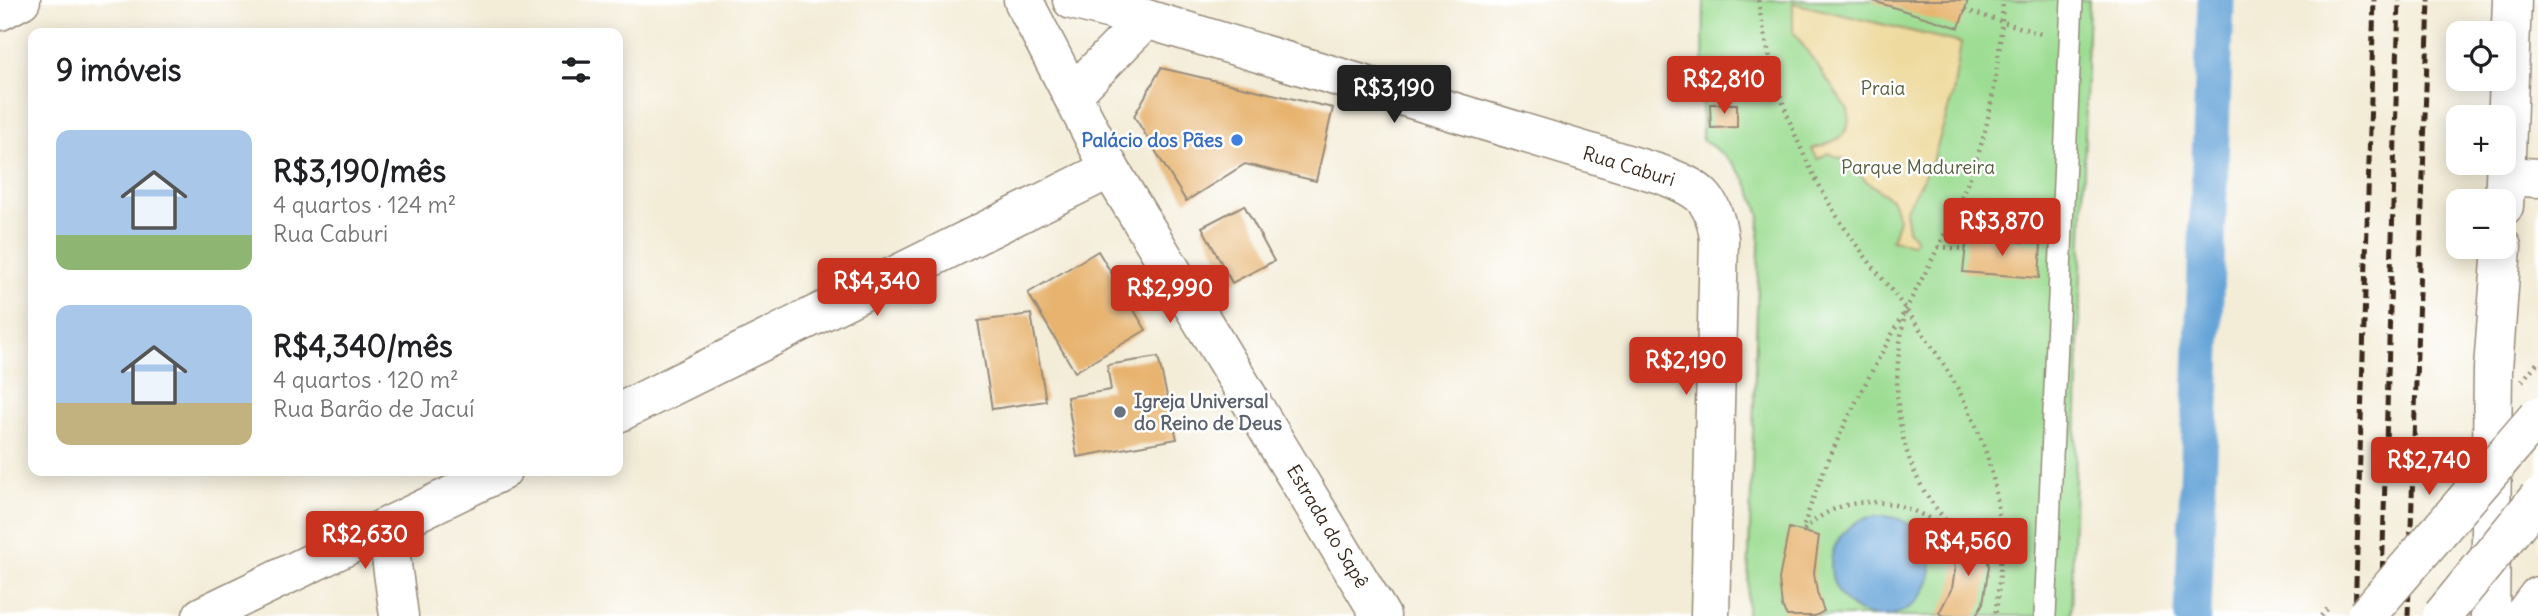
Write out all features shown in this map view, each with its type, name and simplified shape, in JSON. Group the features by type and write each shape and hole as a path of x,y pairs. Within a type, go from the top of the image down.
{"street":[{"path":"0,11 21,0"},
{"name":"Estrada do Sapê","path":"1023,0 1110,169 1381,616"},
{"name":"Rua Caburi","path":"1072,0 1146,19 1660,174 1686,184 1701,194 1716,215 1719,239 1710,616"},
{"path":"2512,0 2516,187"},
{"path":"1072,95 1146,19"},
{"path":"623,411 1110,169"},
{"path":"2490,616 2493,369 2500,259"},
{"path":"2366,616 2538,416"},
{"path":"202,616 492,476"},
{"path":"2442,616 2538,498"},
{"path":"387,528 399,616"},
{"path":"2523,616 2538,596"}],"lane":[{"path":"2045,616 2072,0"}],"path":[{"path":"1758,0 1783,111 1800,149 1837,216 1905,308 1977,424 1995,478 2001,516 2001,558 1995,616"},
{"path":"1905,308 1897,367 1901,435 1922,488 1958,541 1944,527 1913,509 1877,501 1856,502 1825,511 1802,532 1852,409 1905,308 1938,247 1978,155 1994,86 2003,0"},
{"path":"1965,10 2070,44"},
{"path":"1938,247 1965,249"}],"green space":[{"name":"Parque Madureira","path":"1704,0 2089,0 2071,616 1747,616 1760,216 1740,171 1724,155 1702,140"}],"sand":[{"path":"1793,3 1961,43 1953,94 1933,160 1905,211 1908,229 1916,240 1912,244 1892,240 1899,219 1892,200 1865,180 1846,160 1828,153 1818,159 1812,149 1834,141 1845,132 1849,119 1848,110 1793,31"}],"water":[{"path":"1881,516 1900,519 1917,530 1928,547 1931,566 1928,585 1917,602 1900,613 1881,616 1862,613 1845,602 1834,585 1831,566 1834,547 1845,530 1862,519"}],"building":[{"path":"1870,0 1968,0 1959,28"},
{"name":"Palácio dos Pães","path":"1161,68 1333,108 1316,181 1245,164 1186,201 1134,116"},
{"path":"1710,104 1737,104 1737,127 1711,128"},
{"path":"1244,205 1274,261 1232,283 1202,227"},
{"path":"1967,237 2041,244 2039,278 1963,272"},
{"path":"1098,251 1146,330 1075,372 1028,293"},
{"path":"1031,314 1046,401 992,409 978,321"},
{"name":"Igreja Universal do Reino de Deus","path":"1158,357 1177,439 1077,457 1067,397 1111,390 1107,365"},
{"path":"1789,528 1819,536 1814,573 1824,611 1815,616 1787,616 1782,607 1779,579"},
{"path":"1981,533 1989,566 1983,603 1976,616 1943,616 1939,613 1952,588 1955,570 1951,543"}],"waterway":[{"path":"2193,616 2216,0"}],"railway":[{"path":"2355,616 2374,0"},
{"path":"2381,616 2399,0"},
{"path":"2408,616 2429,0"}],"place":[{"name":"Palácio dos Pães","path":"1237,140"},
{"name":"Igreja Universal do Reino de Deus","path":"1120,412"}],"park label":[{"name":"Praia","path":"1883,88"}]}
